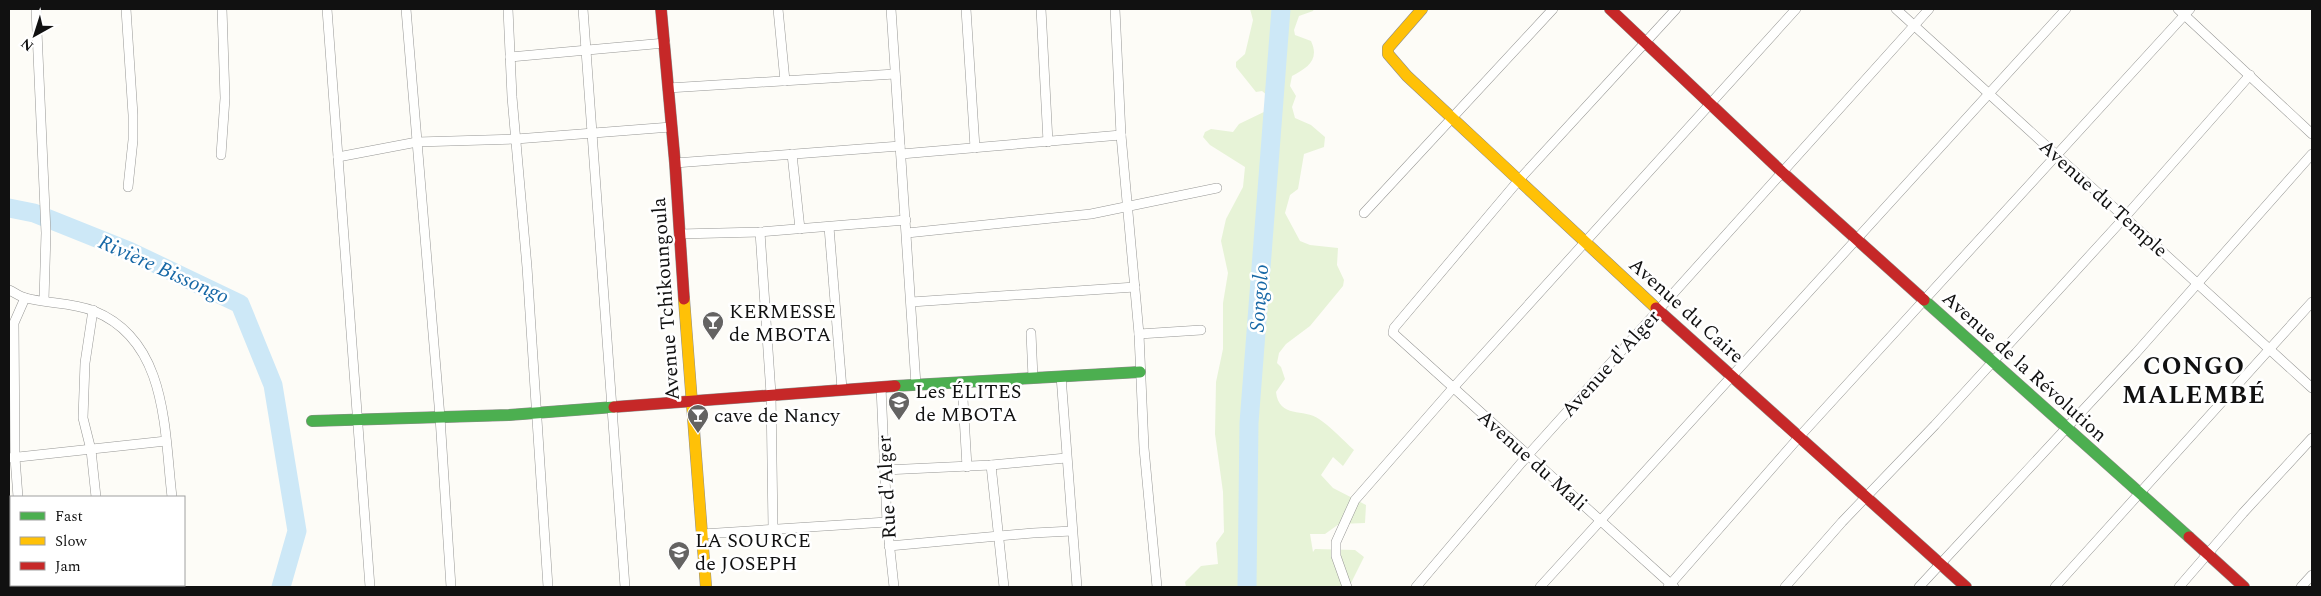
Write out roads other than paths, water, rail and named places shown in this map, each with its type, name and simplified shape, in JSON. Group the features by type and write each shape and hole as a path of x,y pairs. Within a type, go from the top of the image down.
{"street":[{"path":"36,9 46,233 44,300"},
{"path":"126,9 133,115 133,140 128,187"},
{"path":"221,155 225,98 222,9"},
{"path":"327,9 370,587"},
{"path":"406,9 440,417 451,587"},
{"path":"508,9 548,587"},
{"path":"583,9 594,134 611,408 625,587"},
{"name":"Avenue Tchikoungoula","path":"661,9 675,163 690,400 706,587"},
{"path":"778,9 785,81"},
{"path":"891,9 916,385"},
{"path":"966,9 975,148"},
{"path":"1041,9 1048,142"},
{"path":"1115,9 1121,135 1129,208 1139,334 1144,448 1157,587"},
{"name":"Avenue du Caire","path":"1422,9 1388,48 1388,54 1451,119 1584,243 1966,587"},
{"path":"1364,213 1553,9"},
{"name":"Avenue de la Révolution","path":"1610,9 1782,172 2244,587"},
{"path":"1518,181 1676,9"},
{"path":"1347,587 1336,556 1336,542 1355,500 1453,388 1796,9"},
{"name":"Avenue du Temple","path":"1896,9 2312,388"},
{"name":"Avenue d'Alger","path":"1416,587 1528,455 1929,9"},
{"path":"1540,587 2066,9"},
{"path":"1671,586 1800,436 2056,156 2184,11 2312,134"},
{"path":"510,57 665,43"},
{"path":"668,88 895,74"},
{"path":"1785,587 1842,522 1867,498 2125,217 2250,75"},
{"path":"338,157 417,142 516,139 671,127"},
{"path":"675,163 792,154 975,148 1121,135"},
{"path":"792,154 800,229"},
{"path":"1919,587 2136,353 2312,154"},
{"name":"Avenue du Mali","path":"1518,181 1400,321 1393,333 1671,586"},
{"path":"907,233 1091,214 1129,208 1217,188"},
{"path":"679,234 760,232 906,220"},
{"path":"830,226 842,389"},
{"path":"760,232 771,394 774,528"},
{"path":"911,302 1135,287"},
{"path":"9,290 25,298 71,304 93,310 114,320 138,343 162,402 172,496"},
{"path":"18,496 12,458 14,323 25,298"},
{"path":"2055,587 2312,302"},
{"path":"93,310 85,363 83,418 91,450 96,496"},
{"path":"1139,334 1201,330"},
{"path":"1031,333 1033,378"},
{"path":"312,421 358,416 440,417 536,413 842,389 1140,372"},
{"path":"1061,376 1077,587"},
{"path":"962,382 968,466"},
{"name":"Rue d'Alger","path":"881,387 887,522 894,587"},
{"path":"2179,587 2312,438"},
{"path":"12,458 166,441"},
{"path":"885,470 991,465 1066,458"},
{"path":"991,465 1004,587"},
{"path":"702,534 887,522"},
{"path":"890,546 1072,531"},
{"path":"2301,587 2312,574"}],"waterway":[{"name":"Songolo","path":"1247,587 1249,423 1281,9"},
{"name":"Rivière Bissongo","path":"9,208 34,213 129,251 240,304 273,385 297,531 281,587"}],"place":[{"name":"KERMESSE de MBOTA","path":"713,341"},
{"name":"Les ÉLITES de MBOTA","path":"899,421"},
{"name":"cave de Nancy","path":"698,434"},
{"name":"LA SOURCE de JOSEPH","path":"679,571"}],"district":[{"name":"CONGO MALEMBÉ","path":"2194,380"}]}
